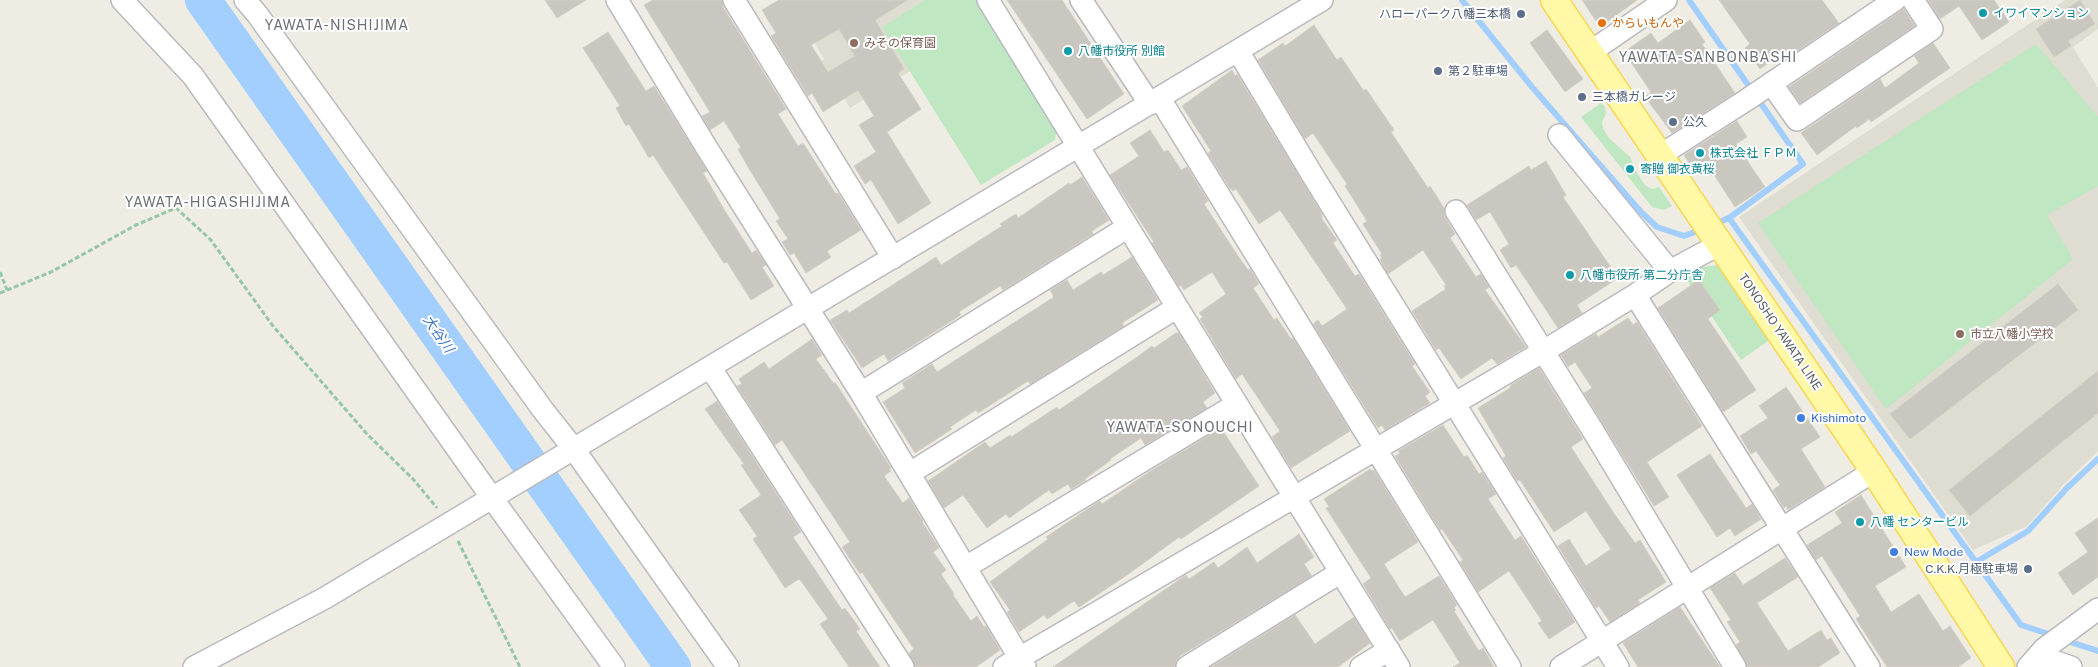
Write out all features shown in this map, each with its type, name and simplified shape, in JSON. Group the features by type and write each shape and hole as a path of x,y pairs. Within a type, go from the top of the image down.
{"main road":[{"name":"TONOSHO YAWATA LINE","path":"1554,0 1874,471 2001,667"}],"street":[{"path":"122,0 193,76 614,667"},
{"path":"245,0 263,22 543,410 569,451 728,667"},
{"path":"734,0 893,258"},
{"path":"988,0 1176,308 1394,658 1361,667"},
{"path":"1081,0 1155,101 1510,667"},
{"path":"1589,53 1666,0"},
{"path":"1659,156 1895,0"},
{"path":"1761,89 1797,120 1932,30 1913,0"},
{"path":"622,2 704,144 809,308 966,567 1016,664 1454,402 1544,351 1635,295 1670,271 1720,244"},
{"path":"194,667 325,598 450,524 1238,51 1309,3"},
{"path":"1238,51 1618,667"},
{"path":"1559,135 1670,271"},
{"path":"1456,211 1544,351 1735,667"},
{"path":"861,393 1128,227"},
{"path":"1635,295 1869,667"},
{"path":"910,473 1176,308"},
{"path":"710,367 903,667"},
{"path":"966,567 1236,404"},
{"path":"1561,667 1874,471"},
{"path":"1186,667 1341,572"},
{"path":"2037,657 2067,631 2098,609"},
{"path":"2037,657 2071,667"}],"path":[{"path":"0,292 52,272 136,225 176,208 210,238 273,326 367,434 413,479 450,524 520,667"},
{"path":"0,272 7,290"}],"shaded area":[{"name":"みその保育園","path":"790,0 925,0 882,27 910,71 850,108 822,61 824,59"},
{"name":"市立八幡小学校","path":"2065,0 2098,0 2098,29 2073,47 2098,88 2098,451 2064,484 2027,526 1973,550 1739,217"}],"green space":[{"path":"925,0 979,0 1057,126 1055,140 981,185 882,27"},
{"path":"2036,44 2098,117 2098,186 2047,215 2073,259 1886,409 1758,223"},
{"path":"1601,103 1605,107 1606,114 1602,122 1603,128 1609,138 1630,157 1638,175 1646,186 1652,189 1659,187 1672,206 1664,210 1652,207 1581,117"},
{"path":"1721,265 1771,339 1741,360 1683,274 1691,268"}],"building":[{"path":"545,0 586,0 557,18"},
{"path":"653,0 722,0 723,7 786,109 778,114 798,146 803,143 861,230 827,251 831,257 806,273 794,253 790,255 782,242 788,239 776,221 780,219 748,167 738,149 741,148 724,121 710,130 702,116 710,112 644,5"},
{"path":"779,0 908,0 875,20 904,69 898,73 921,109 887,132 931,203 898,224 871,180 865,184 854,166 876,152 859,125 874,116 858,90 823,112 812,93 808,96 771,36 776,33 762,10","holes":["839,29 855,56 828,72 811,45"]},
{"name":"八幡市役所 別館","path":"1007,0 1062,0 1124,94 1087,119"},
{"path":"1582,0 1637,0 1600,27"},
{"path":"1719,0 1822,0 1839,23 1792,54 1788,49 1760,69 1745,48 1750,44"},
{"name":"イワイマンション","path":"1928,0 1994,0 2009,22 1982,40 1959,6 1940,19"},
{"path":"2080,0 2095,24 2068,41 2071,46 2054,57 2036,29"},
{"path":"1904,9 1915,26 1800,103 1789,87"},
{"path":"1690,20 1705,42 1702,44 1735,93 1672,133 1645,97 1651,92 1624,52 1651,33 1658,43"},
{"path":"1314,25 1337,60 1341,57 1394,130 1391,132 1428,188 1430,186 1444,208 1445,217 1455,234 1450,238 1476,277 1481,274 1489,287 1485,290 1526,347 1497,364 1492,358 1461,379 1439,348 1436,350 1412,311 1446,289 1444,286 1446,285 1423,250 1388,274 1380,259 1382,254 1363,224 1367,221 1345,186 1347,184 1313,133 1305,139 1258,60 1283,43 1285,46"},
{"path":"1547,30 1583,79 1565,92 1530,43"},
{"path":"608,32 646,91 654,86 707,171 703,173 725,211 752,253 756,250 766,265 762,267 774,286 751,300 727,262 724,263 653,155 649,158 629,124 626,126 616,108 620,106 583,48"},
{"path":"1933,43 1950,68 1871,122 1869,119 1857,128 1856,126 1817,155 1801,133 1880,79 1885,88 1919,63 1914,56"},
{"path":"1232,70 1235,76 1237,74 1322,214 1322,219 1337,240 1333,243 1355,276 1359,274 1415,364 1412,366 1430,392 1425,396 1430,403 1385,430 1382,425 1378,428 1313,324 1318,320 1322,326 1347,309 1280,210 1259,224 1236,189 1233,191 1229,187 1208,153 1211,151 1182,106"},
{"path":"1737,121 1747,137 1736,144 1765,187 1735,207 1707,164 1695,172 1684,155"},
{"path":"1150,130 1164,152 1168,150 1181,170 1187,167 1208,201 1204,204 1259,284 1253,288 1274,320 1277,318 1291,339 1293,338 1350,431 1291,468 1272,437 1280,431 1242,374 1236,379 1200,319 1203,317 1199,313 1226,294 1212,272 1184,290 1181,285 1179,287 1152,243 1154,242 1110,175 1139,156 1130,143"},
{"path":"1546,161 1566,195 1563,197 1618,278 1577,305 1582,313 1558,328 1516,265 1511,268 1500,250 1509,244 1490,212 1476,220 1467,205 1529,166 1531,170"},
{"path":"1082,177 1109,220 1092,231 1093,234 1003,290 1000,286 959,312 961,315 888,361 884,354 862,368 830,320 847,310 849,313 936,257 941,265 1002,226 1000,224 1016,214 1018,218 1069,183 1070,185"},
{"path":"1132,257 1158,300 1122,323 1124,326 1030,384 1028,381 978,413 976,410 950,427 952,429 915,453 883,402 905,388 902,383 932,364 937,372 1054,297 1050,290 1067,280 1073,290 1101,272 1103,275"},
{"path":"1699,280 1720,310 1708,319 1756,390 1723,412 1658,308"},
{"path":"2058,284 2078,310 1910,439 1890,414"},
{"path":"1628,318 1633,325 1637,322 1702,426 1647,462 1669,497 1654,506 1584,393 1592,388 1575,362 1568,367 1561,355 1596,334 1598,337"},
{"path":"1176,333 1179,333 1215,393 1203,402 1207,408 1145,445 1141,438 1110,459 1086,480 1071,489 1068,484 1052,494 1049,490 1009,518 1006,514 987,528 963,495 944,508 928,481 985,442 990,448 1010,435 1011,437 1057,407 1059,410 1152,346 1154,348"},
{"path":"812,339 822,355 816,359 834,384 835,382 891,468 889,469 891,471 884,476 903,503 909,498 939,548 933,552 946,570 941,574 953,595 971,621 977,616 984,627 986,626 1000,650 976,667 915,667 909,653 914,649 862,572 860,574 842,547 850,542 782,440 775,445 737,386 742,384 739,379 764,362 769,369"},
{"path":"1539,368 1583,439 1571,447 1613,512 1635,543 1640,540 1666,582 1638,600 1640,603 1610,622 1599,606 1596,608 1558,546 1569,539 1586,566 1611,549 1586,511 1554,532 1520,480 1517,481 1503,458 1506,456 1478,408"},
{"path":"2098,371 2098,413 1970,516 1949,490"},
{"path":"1786,387 1820,437 1801,449 1825,487 1788,510 1786,506 1784,508 1773,490 1780,485 1756,451 1751,454 1740,436 1768,418 1759,406"},
{"path":"717,401 801,532 793,537 842,610 845,608 860,629 856,631 880,667 849,667 820,624 828,619 801,581 799,579 785,588 753,539 757,536 739,510 761,495 741,465 744,464 705,409"},
{"path":"1443,425 1464,457 1467,455 1479,474 1482,472 1496,494 1488,499 1515,540 1521,536 1575,622 1549,639 1538,623 1542,621 1509,571 1478,592 1460,562 1463,560 1442,529 1440,530 1395,456 1400,453 1398,451"},
{"path":"1221,428 1259,486 1181,539 1179,537 1079,607 1074,601 1047,619 1044,615 1019,632 1007,612 1010,610 990,582 1048,539 1046,537 1086,510 1100,501 1102,504 1149,472"},
{"path":"1710,454 1746,508 1752,504 1761,519 1735,536 1730,528 1717,537 1677,475"},
{"path":"1370,469 1374,470 1418,542 1384,564 1405,597 1439,576 1457,605 1454,611 1479,651 1483,648 1494,667 1453,667 1460,663 1433,620 1400,641 1392,628 1390,629 1363,584 1371,578 1326,508 1329,507 1324,499"},
{"path":"1861,495 1906,567 1875,586 1891,612 1919,594 1943,631 1950,626 1971,658 1958,667 1887,667 1856,619 1860,616 1822,556 1816,560 1807,545 1842,523 1835,512"},
{"path":"2098,518 2098,577 2073,595 2058,573 2088,552 2075,533"},
{"path":"1299,534 1314,557 1304,564 1312,576 1180,656 1176,661 1175,667 1053,667 1186,575 1189,579 1214,562 1218,568 1247,547 1257,563"},
{"path":"1785,558 1798,577 1757,603 1788,651 1821,630 1827,640 1831,638 1840,653 1818,667 1747,667 1736,645 1740,642 1727,622 1731,620 1710,588 1735,573 1743,585"},
{"path":"1680,607 1720,667 1638,667 1623,643"},
{"path":"1295,615 1315,644 1354,617 1370,643 1338,667 1211,667"}],"waterway":[{"name":"大谷川","path":"203,0 673,667"},
{"path":"1462,0 1532,87 1641,212 1657,227 1684,236 1703,229"},
{"path":"1689,0 1803,164 1729,218 1715,224"},
{"path":"1729,218 2021,625 2055,636"},
{"path":"1976,562 2028,531 2067,488 2098,459"},
{"path":"2064,640 2098,651"}],"place":[{"name":"イワイマンション","path":"1983,13"},
{"name":"ハローパーク八幡三本橋","path":"1521,14"},
{"name":"からいもんや","path":"1602,23"},
{"name":"みその保育園","path":"854,43"},
{"name":"八幡市役所 別館","path":"1068,51"},
{"name":"第２駐車場","path":"1438,71"},
{"name":"三本橋ガレージ","path":"1582,97"},
{"name":"公久","path":"1673,122"},
{"name":"株式会社 ＦＰＭ","path":"1700,153"},
{"name":"寄贈 御衣黄桜","path":"1630,169"},
{"name":"八幡市役所 第二分庁舎","path":"1570,275"},
{"name":"市立八幡小学校","path":"1960,334"},
{"name":"Kishimoto","path":"1801,418"},
{"name":"八幡 センタービル","path":"1860,522"},
{"name":"New Mode","path":"1894,552"},
{"name":"C.K.K.月極駐車場","path":"2028,569"}],"district":[{"name":"YAWATA-NISHIJIMA","path":"337,26"},
{"name":"YAWATA-SANBONBASHI","path":"1708,58"},
{"name":"YAWATA-HIGASHIJIMA","path":"208,203"},
{"name":"YAWATA-SONOUCHI","path":"1180,428"}]}
